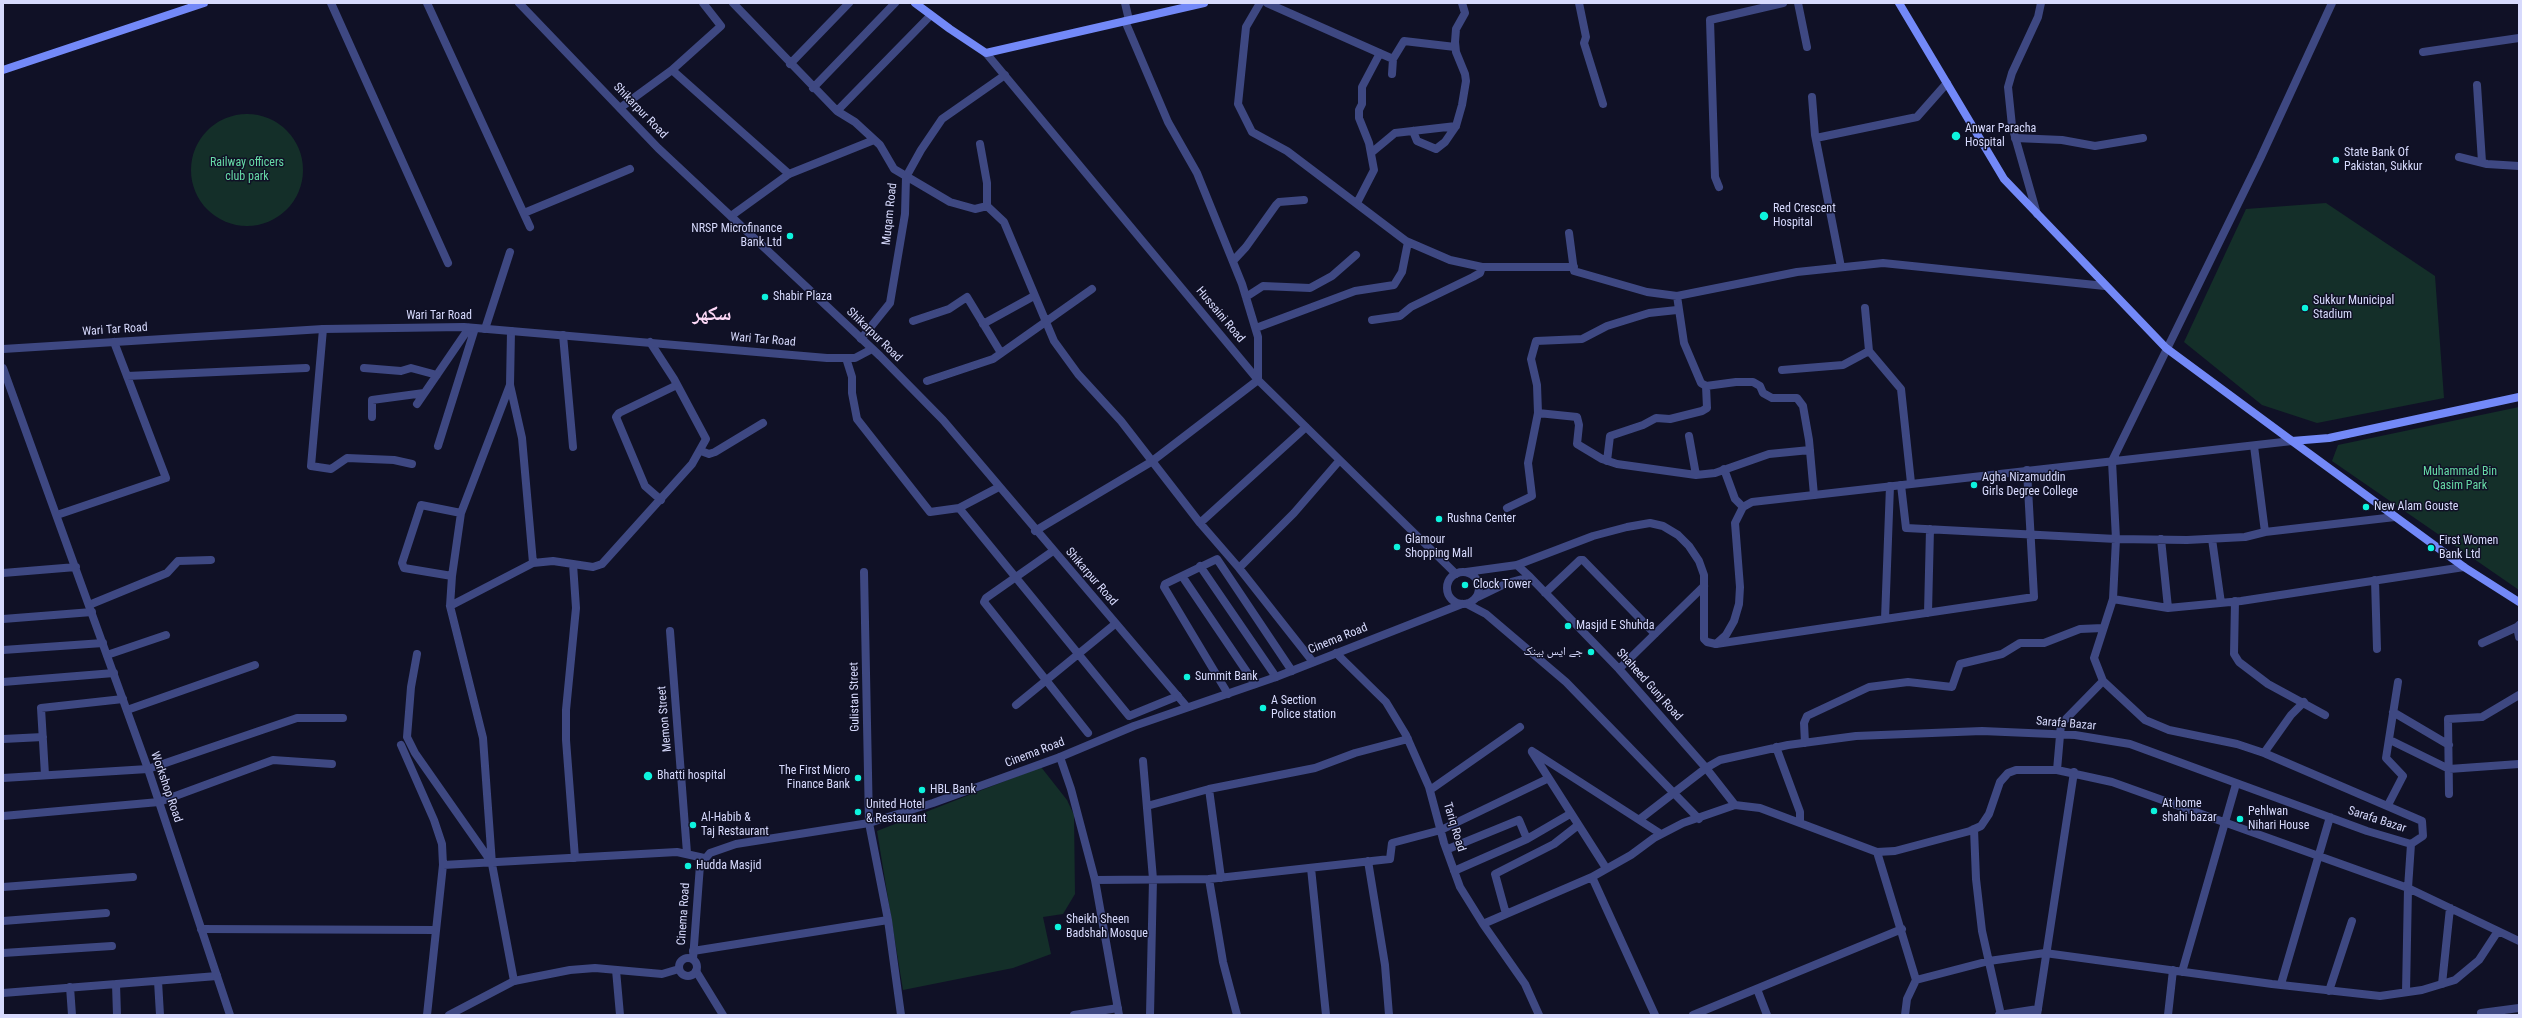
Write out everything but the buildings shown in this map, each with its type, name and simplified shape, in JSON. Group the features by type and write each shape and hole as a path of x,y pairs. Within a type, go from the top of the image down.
{"main road":[{"path":"3,70 204,3"},
{"path":"915,3 986,53 1204,3"},
{"path":"1899,3 2004,179 2166,348 2464,567 2519,602"},
{"path":"2292,441 2329,438 2519,397"}],"street":[{"path":"331,3 448,263"},
{"path":"427,3 530,227"},
{"name":"Shikarpur Road","path":"519,3 620,108 730,216 861,338 943,420 1035,531 1187,707"},
{"path":"620,108 672,70 721,26 703,3"},
{"path":"733,3 813,88 837,111 855,122 874,140 894,169 950,202 975,209 987,206"},
{"path":"790,64 849,3"},
{"path":"813,88 896,3"},
{"path":"1035,531 1151,462 1258,380 1258,337 1233,261 1197,173 1168,122 1127,21 1125,3"},
{"path":"1260,3 1246,27 1238,104 1252,132 1287,151 1408,242 1450,260 1482,267 1574,267"},
{"path":"1267,3 1393,59"},
{"path":"1413,131 1417,141 1436,149 1445,142 1456,126 1462,105 1466,81 1465,74 1455,47 1456,29 1465,13 1462,3"},
{"path":"1579,3 1586,37 1584,42 1602,104"},
{"path":"1719,187 1715,177 1710,20 1783,3"},
{"path":"1798,3 1807,47"},
{"path":"2037,215 2015,138 2008,105 2008,87 2012,73 2038,17 2041,3"},
{"path":"2332,3 2260,159 2166,348 2112,461 2116,539 2113,599 2094,658 2103,681 2145,720 2169,730 2230,742 2264,753 2388,805 2422,821 2423,836 2411,844 2408,888 2406,992"},
{"path":"837,111 931,15"},
{"path":"2423,52 2519,38"},
{"path":"1392,74 1393,59 1404,41 1455,47"},
{"name":"Hussaini Road","path":"986,53 1258,380 1456,574"},
{"path":"1357,203 1374,170 1364,128 1359,118 1359,110 1362,104 1362,87 1380,53"},
{"path":"672,70 789,174"},
{"name":"Muqam Road","path":"861,338 890,303 905,214 906,177 921,150 942,118 1005,75"},
{"path":"1816,138 1916,117 1947,83"},
{"path":"2477,85 2482,162"},
{"path":"1812,97 1816,138 1841,268"},
{"path":"1371,153 1395,133 1456,126"},
{"path":"2015,138 2062,140 2095,146 2143,138"},
{"path":"730,216 789,174 874,140"},
{"path":"980,144 987,183 987,206 1004,222 1054,341 1078,374 1121,421 1151,462 1200,523 1239,568 1313,662"},
{"path":"2459,157 2482,162 2519,166"},
{"path":"524,213 630,169"},
{"path":"1233,261 1246,247 1279,202 1304,200"},
{"path":"1569,233 1574,271 1618,284 1677,296 1797,272 1883,263 2105,286"},
{"path":"1256,328 1355,292 1394,285 1402,272 1408,242"},
{"path":"485,329 510,252"},
{"path":"1246,298 1263,286 1310,288 1332,276 1356,255"},
{"path":"1372,320 1400,316 1411,307 1480,273 1482,267"},
{"path":"927,381 993,359 1092,289"},
{"path":"983,324 1034,296"},
{"path":"1677,296 1677,310 1689,358 1701,383 1706,386 1736,382 1753,382 1760,386 1763,393 1772,398 1797,398 1803,406 1810,450 1814,495"},
{"path":"913,321 949,309 967,297 1001,353"},
{"path":"1865,308 1869,351 1901,389 1911,483"},
{"path":"1507,508 1532,496 1528,464 1538,413 1537,385 1531,359 1536,341 1582,340 1607,326 1649,313 1677,310"},
{"path":"417,404 472,328"},
{"path":"438,446 472,328"},
{"name":"Wari Tar Road","path":"3,349 323,329 472,328 827,358 855,358 872,349"},
{"path":"323,329 311,466 331,469 347,458 394,460 412,464"},
{"path":"511,331 510,385 522,438 533,563"},
{"path":"563,335 573,447"},
{"path":"57,516 166,478 114,342"},
{"path":"450,606 533,563 553,561 593,567 602,564 660,500 701,451 706,440 677,385 650,342"},
{"path":"1782,370 1843,365 1869,351"},
{"path":"846,358 852,377 852,393 857,419 930,512 959,508 999,487"},
{"name":"Workshop Road","path":"3,368 148,769 230,1015"},
{"path":"127,376 306,368"},
{"path":"364,368 401,371 411,368 437,375"},
{"path":"510,385 461,513 452,576 450,606 482,738 492,864 514,981"},
{"path":"660,500 645,486 616,417 677,385"},
{"path":"1607,461 1610,436 1643,425 1656,418 1670,419 1702,411 1707,408 1706,386"},
{"path":"372,417 372,400 424,393"},
{"path":"1538,413 1577,417 1579,425 1577,444 1586,451 1607,461 1696,475 1724,469 1769,454 1810,450"},
{"path":"701,451 709,454 715,452 763,423"},
{"path":"1200,523 1306,428"},
{"path":"1689,436 1696,475"},
{"path":"1716,644 1726,635 1734,621 1739,604 1740,587 1735,523 1743,507 1752,502 2292,441"},
{"path":"2254,446 2265,532"},
{"path":"1239,568 1294,513 1340,461"},
{"path":"1724,469 1735,499 1743,507"},
{"path":"1699,819 1566,682 1486,614 1452,600 1447,591 1448,581 1456,574 1518,565 1593,536 1650,523 1663,526 1678,535 1689,546 1704,575 1704,639 1707,642 1716,644 2034,597 2029,534 2027,470"},
{"path":"1901,485 1906,528 2116,539 2212,538 2245,537 2265,532 2395,517"},
{"path":"1885,619 1890,486"},
{"path":"452,576 404,568 402,563 421,505 461,513"},
{"path":"959,508 1129,716 1178,696"},
{"path":"1928,613 1930,529"},
{"path":"2212,538 2221,603"},
{"path":"2161,539 2168,608"},
{"path":"1053,551 986,598 984,602 1088,733"},
{"path":"1228,694 1165,591 1165,584 1217,559 1292,671"},
{"path":"3,619 90,608 167,573 178,561 211,560"},
{"path":"1545,593 1580,560 1583,560 1655,634"},
{"path":"573,564 576,608 567,702 566,740 575,858"},
{"name":"Shaheed Gunj Road","path":"1518,565 1619,669 1706,768 1735,806"},
{"path":"1200,566 1276,677"},
{"path":"3,573 76,567"},
{"path":"2113,599 2168,608 2221,603 2464,567"},
{"name":"Gulistan Street","path":"864,572 869,823 888,920 901,1015"},
{"path":"1466,572 1478,582 1479,588 1476,598"},
{"path":"1182,576 1255,684"},
{"path":"1464,604 1507,583 1530,577"},
{"path":"2375,580 2377,649"},
{"path":"1619,669 1704,586"},
{"path":"2235,601 2234,654 2239,662 2268,684 2304,702 2325,715"},
{"name":"Cinema Road","path":"693,955 700,866 704,858 710,853 736,844 869,823 933,803 1060,757 1187,707 1276,677 1464,604"},
{"path":"1016,705 1115,624"},
{"path":"2482,643 2518,626 2519,637"},
{"path":"1805,743 1804,729 1807,716 1869,687 1908,682 1952,687 1960,664 2002,654 2020,643 2044,643 2080,629 2103,628"},
{"name":"Memon Street","path":"670,631 687,853"},
{"path":"107,655 166,635"},
{"path":"3,650 103,643"},
{"name":"Tariq Road","path":"1336,653 1386,702 1408,739 1430,790 1441,830 1460,887 1483,924 1525,984 1539,1015"},
{"path":"417,654 411,687 407,737 415,753 492,864"},
{"path":"127,710 255,665"},
{"path":"3,682 114,673"},
{"path":"2057,770 2062,724 2103,681"},
{"path":"2388,805 2403,776 2386,758 2398,682"},
{"path":"2449,794 2448,719 2482,717 2519,695"},
{"path":"45,774 41,708 123,698"},
{"path":"2264,753 2291,715 2304,702"},
{"path":"2393,712 2448,745"},
{"path":"3,778 45,774 148,769 297,718 343,718"},
{"path":"1430,790 1520,727"},
{"name":"Sarafa Bazar","path":"1640,819 1706,768 1720,760 1776,747 1856,736 1948,731 2060,734 2130,744 2330,818 2411,844"},
{"path":"3,739 43,737"},
{"path":"1147,806 1209,789 1315,768 1355,753 1408,739"},
{"path":"2390,740 2449,769 2519,764"},
{"path":"401,745 434,820 442,844 443,865 427,1015"},
{"path":"1776,747 1800,812 1800,822"},
{"path":"1606,868 1547,779 1532,751 1662,834"},
{"path":"1060,757 1071,789 1095,880 1119,1011 1074,1015"},
{"path":"3,816 159,802 273,760 332,764"},
{"path":"1144,761 1153,879 1150,1015"},
{"path":"1483,924 1592,877 1631,855 1662,834 1683,823 1735,806 1760,808 1877,852 1895,851 1981,826 1989,814 2000,782 2008,773 2016,770 2057,770 2074,772 2152,795 2223,823 2408,888 2519,941"},
{"path":"1974,829 1976,879 1982,931 2000,1015 2037,1012 2074,772"},
{"path":"1095,880 1209,879 1368,861 1390,860 1392,843 1441,830 1547,779"},
{"path":"2182,972 2223,823 2236,784"},
{"path":"1209,789 1221,878"},
{"path":"1454,871 1527,839 1570,814"},
{"path":"2281,984 2317,856 2330,818"},
{"path":"1448,849 1519,820 1527,839"},
{"path":"1506,914 1495,874 1554,844 1577,826"},
{"path":"1877,852 1902,929 1916,980 1906,999 1905,1015"},
{"path":"443,865 492,864 575,858 687,853 704,858"},
{"path":"1368,861 1386,964 1389,1015"},
{"path":"1311,868 1326,1015"},
{"path":"3,887 133,877"},
{"path":"1592,877 1655,1015"},
{"path":"1209,879 1223,962 1237,1015"},
{"path":"2442,984 2450,908"},
{"path":"3,921 106,913"},
{"path":"679,969 683,959 693,955 888,920"},
{"path":"2329,991 2352,921"},
{"path":"202,929 435,930"},
{"path":"1693,1015 1902,929"},
{"path":"1916,980 1989,961 2045,953 2329,991 2380,996 2406,992 2455,980 2479,960 2498,931"},
{"path":"3,953 112,946"},
{"path":"693,955 697,964 696,971 723,1015"},
{"path":"449,1015 514,981 570,970 595,968 662,974 679,969"},
{"path":"679,969 687,975 696,971"},
{"path":"616,970 620,1015"},
{"path":"2168,1015 2173,970"},
{"path":"3,993 217,976"},
{"path":"158,981 160,1015"},
{"path":"116,984 117,1015"},
{"path":"70,987 72,1015"},
{"path":"1757,989 1768,1015"},
{"path":"2481,1013 2519,1008"}],"green space":[{"name":"Railway officers club park","path":"247,114 268,118 286,131 299,149 303,170 299,191 286,209 268,222 247,226 226,222 208,209 195,191 191,170 195,149 208,131 226,118"},
{"path":"2326,203 2435,276 2444,398 2317,423 2262,405 2184,342 2246,209"},
{"name":"Muhammad Bin Qasim Park","path":"2519,407 2519,590 2332,461 2338,445"},
{"path":"1041,767 1067,800 1074,815 1075,894 1063,914 1043,917 1051,954 1013,968 903,990 877,831"}],"place":[{"name":"Anwar Paracha Hospital","path":"1956,136"},
{"name":"State Bank Of Pakistan, Sukkur","path":"2336,160"},
{"name":"Red Crescent Hospital","path":"1764,216"},
{"name":"NRSP Microfinance Bank Ltd","path":"790,236"},
{"name":"Shabir Plaza","path":"765,297"},
{"name":"Sukkur Municipal Stadium","path":"2305,308"},
{"name":"Agha Nizamuddin Girls Degree College","path":"1974,485"},
{"name":"New Alam Gouste","path":"2366,507"},
{"name":"Rushna Center","path":"1439,519"},
{"name":"Glamour Shopping Mall","path":"1397,547"},
{"name":"First Women Bank Ltd","path":"2431,548"},
{"name":"Clock Tower","path":"1465,585"},
{"name":"Masjid E Shuhda","path":"1568,626"},
{"name":"جے ایس بینک","path":"1591,652"},
{"name":"Summit Bank","path":"1187,677"},
{"name":"A Section Police station","path":"1263,708"},
{"name":"Bhatti hospital","path":"648,776"},
{"name":"The First Micro Finance Bank","path":"858,778"},
{"name":"HBL Bank","path":"922,790"},
{"name":"At home shahi bazar","path":"2154,811"},
{"name":"United Hotel & Restaurant","path":"858,812"},
{"name":"Pehlwan Nihari House","path":"2240,819"},
{"name":"Al-Habib & Taj Restaurant","path":"693,825"},
{"name":"Hudda Masjid","path":"688,866"},
{"name":"Sheikh Sheen Badshah Mosque","path":"1058,927"}],"district":[{"name":"سکھر","path":"712,315"}]}
